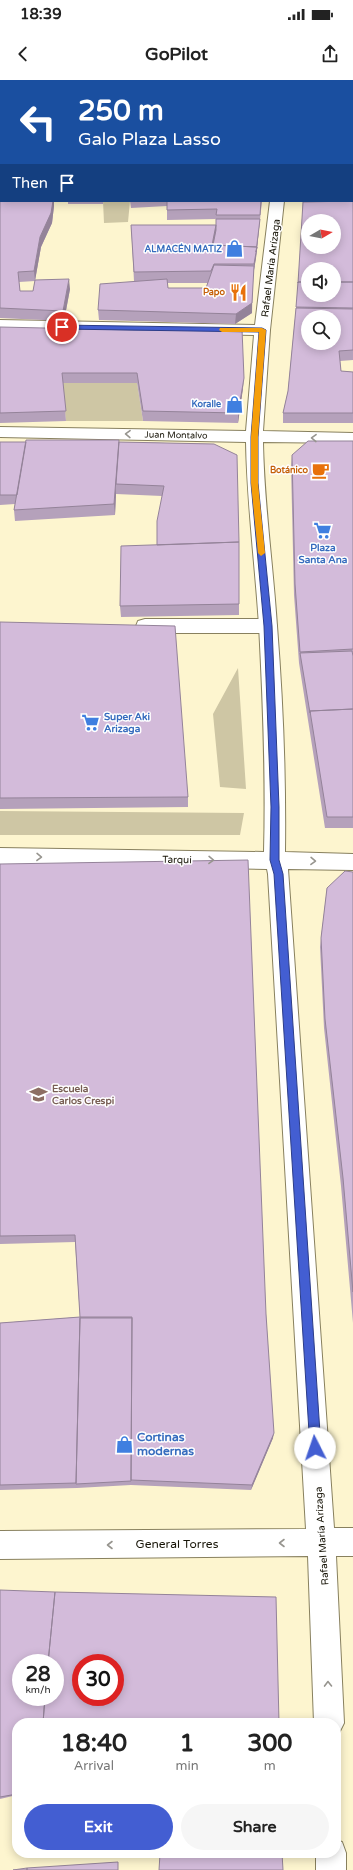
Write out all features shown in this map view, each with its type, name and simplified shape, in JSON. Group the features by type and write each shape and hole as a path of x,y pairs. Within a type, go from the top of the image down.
{"street":[{"name":"Rafael María Arízaga","path":"277,202 262,330 254,437 255,483 268,626 275,807 274,860 279,874 321,1543 327,1646 329,1718"},
{"path":"0,325 262,330"},
{"name":"Juan Montalvo","path":"0,432 353,438"},
{"path":"126,626 268,626"},
{"name":"Tarqui","path":"0,856 353,862"},
{"name":"General Torres","path":"0,1545 353,1542"},
{"path":"331,1858 331,1870"}],"shaded area":[{"path":"103,202 130,202 128,222 104,223"},
{"path":"62,383 137,383 143,421 66,421"},
{"path":"238,668 246,789 220,787 213,714"},
{"path":"0,811 244,813 240,835 0,835"}],"building":[{"path":"0,202 53,202 51,213 40,237 34,271 18,272 20,291 33,291 35,280 69,279 63,311 0,308"},
{"path":"167,202 261,202 260,215 216,215 217,209 167,210"},
{"path":"303,202 353,202 353,282 341,282 341,262 301,262 301,282 298,282 301,234 301,254 341,254 341,214 302,214"},
{"path":"216,219 260,219 257,247 213,245 216,230"},
{"path":"131,225 216,225 212,245 257,247 254,264 214,264 211,271 134,272"},
{"path":"214,265 254,266 252,303 236,314 98,310 100,284 167,279 168,288 206,288"},
{"path":"298,282 301,282 301,302 341,302 341,282 353,282 353,308 296,307"},
{"path":"296,308 353,309 353,350 339,351 341,371 353,372 353,413 283,413 288,391"},
{"path":"0,327 134,330 242,329 244,378 238,413 143,411 137,373 62,373 66,411 0,413"},
{"path":"26,440 119,440 114,504 14,510"},
{"name":"Plaza Santa Ana","path":"308,441 353,441 353,649 300,652 295,584 292,455"},
{"path":"0,442 26,442 17,495 0,495"},
{"path":"119,442 214,444 237,455 239,542 157,545 157,521 164,486 116,484"},
{"path":"239,542 239,604 120,606 121,546"},
{"name":"Super Aki Arizaga","path":"0,622 175,626 188,797 0,798"},
{"path":"352,651 353,709 310,711 310,713 300,653"},
{"path":"353,709 353,817 327,817 310,711"},
{"path":"248,860 266,1314 274,1433 252,1485 131,1480 132,1317 80,1317 75,1235 0,1236 0,864"},
{"path":"345,871 353,872 353,1292 343,1178 325,1019 321,938 327,888"},
{"path":"80,1317 76,1483 0,1485 0,1323"},
{"path":"80,1318 132,1318 131,1481 76,1484"},
{"path":"0,1590 55,1592 49,1654 12,1654 12,1706 44,1706 43,1718 12,1718 12,1795 0,1797"},
{"path":"55,1592 276,1597 279,1718 43,1718 44,1706 64,1706 64,1654 49,1654"},
{"path":"160,1858 282,1858 283,1870 159,1870"},
{"path":"118,1862 118,1870 27,1870 27,1868"},
{"path":"27,1868 27,1870 13,1870"}],"slow traffic":[{"path":"222,330 262,330 254,437 255,483 261,553"}],"place":[{"name":"ALMACÉN MATIZ","path":"235,249"},
{"name":"Papo","path":"238,292"},
{"name":"Koralle","path":"234,404"},
{"name":"Botánico","path":"321,470"},
{"name":"Plaza Santa Ana","path":"323,530"},
{"name":"Super Aki Arizaga","path":"91,722"},
{"name":"Escuela Carlos Crespi","path":"39,1094"},
{"name":"Cortinas modernas","path":"124,1444"}],"route":[{"path":"62,327 262,330 254,437 255,483 268,626 275,807 274,860 279,874 315,1448"}]}
